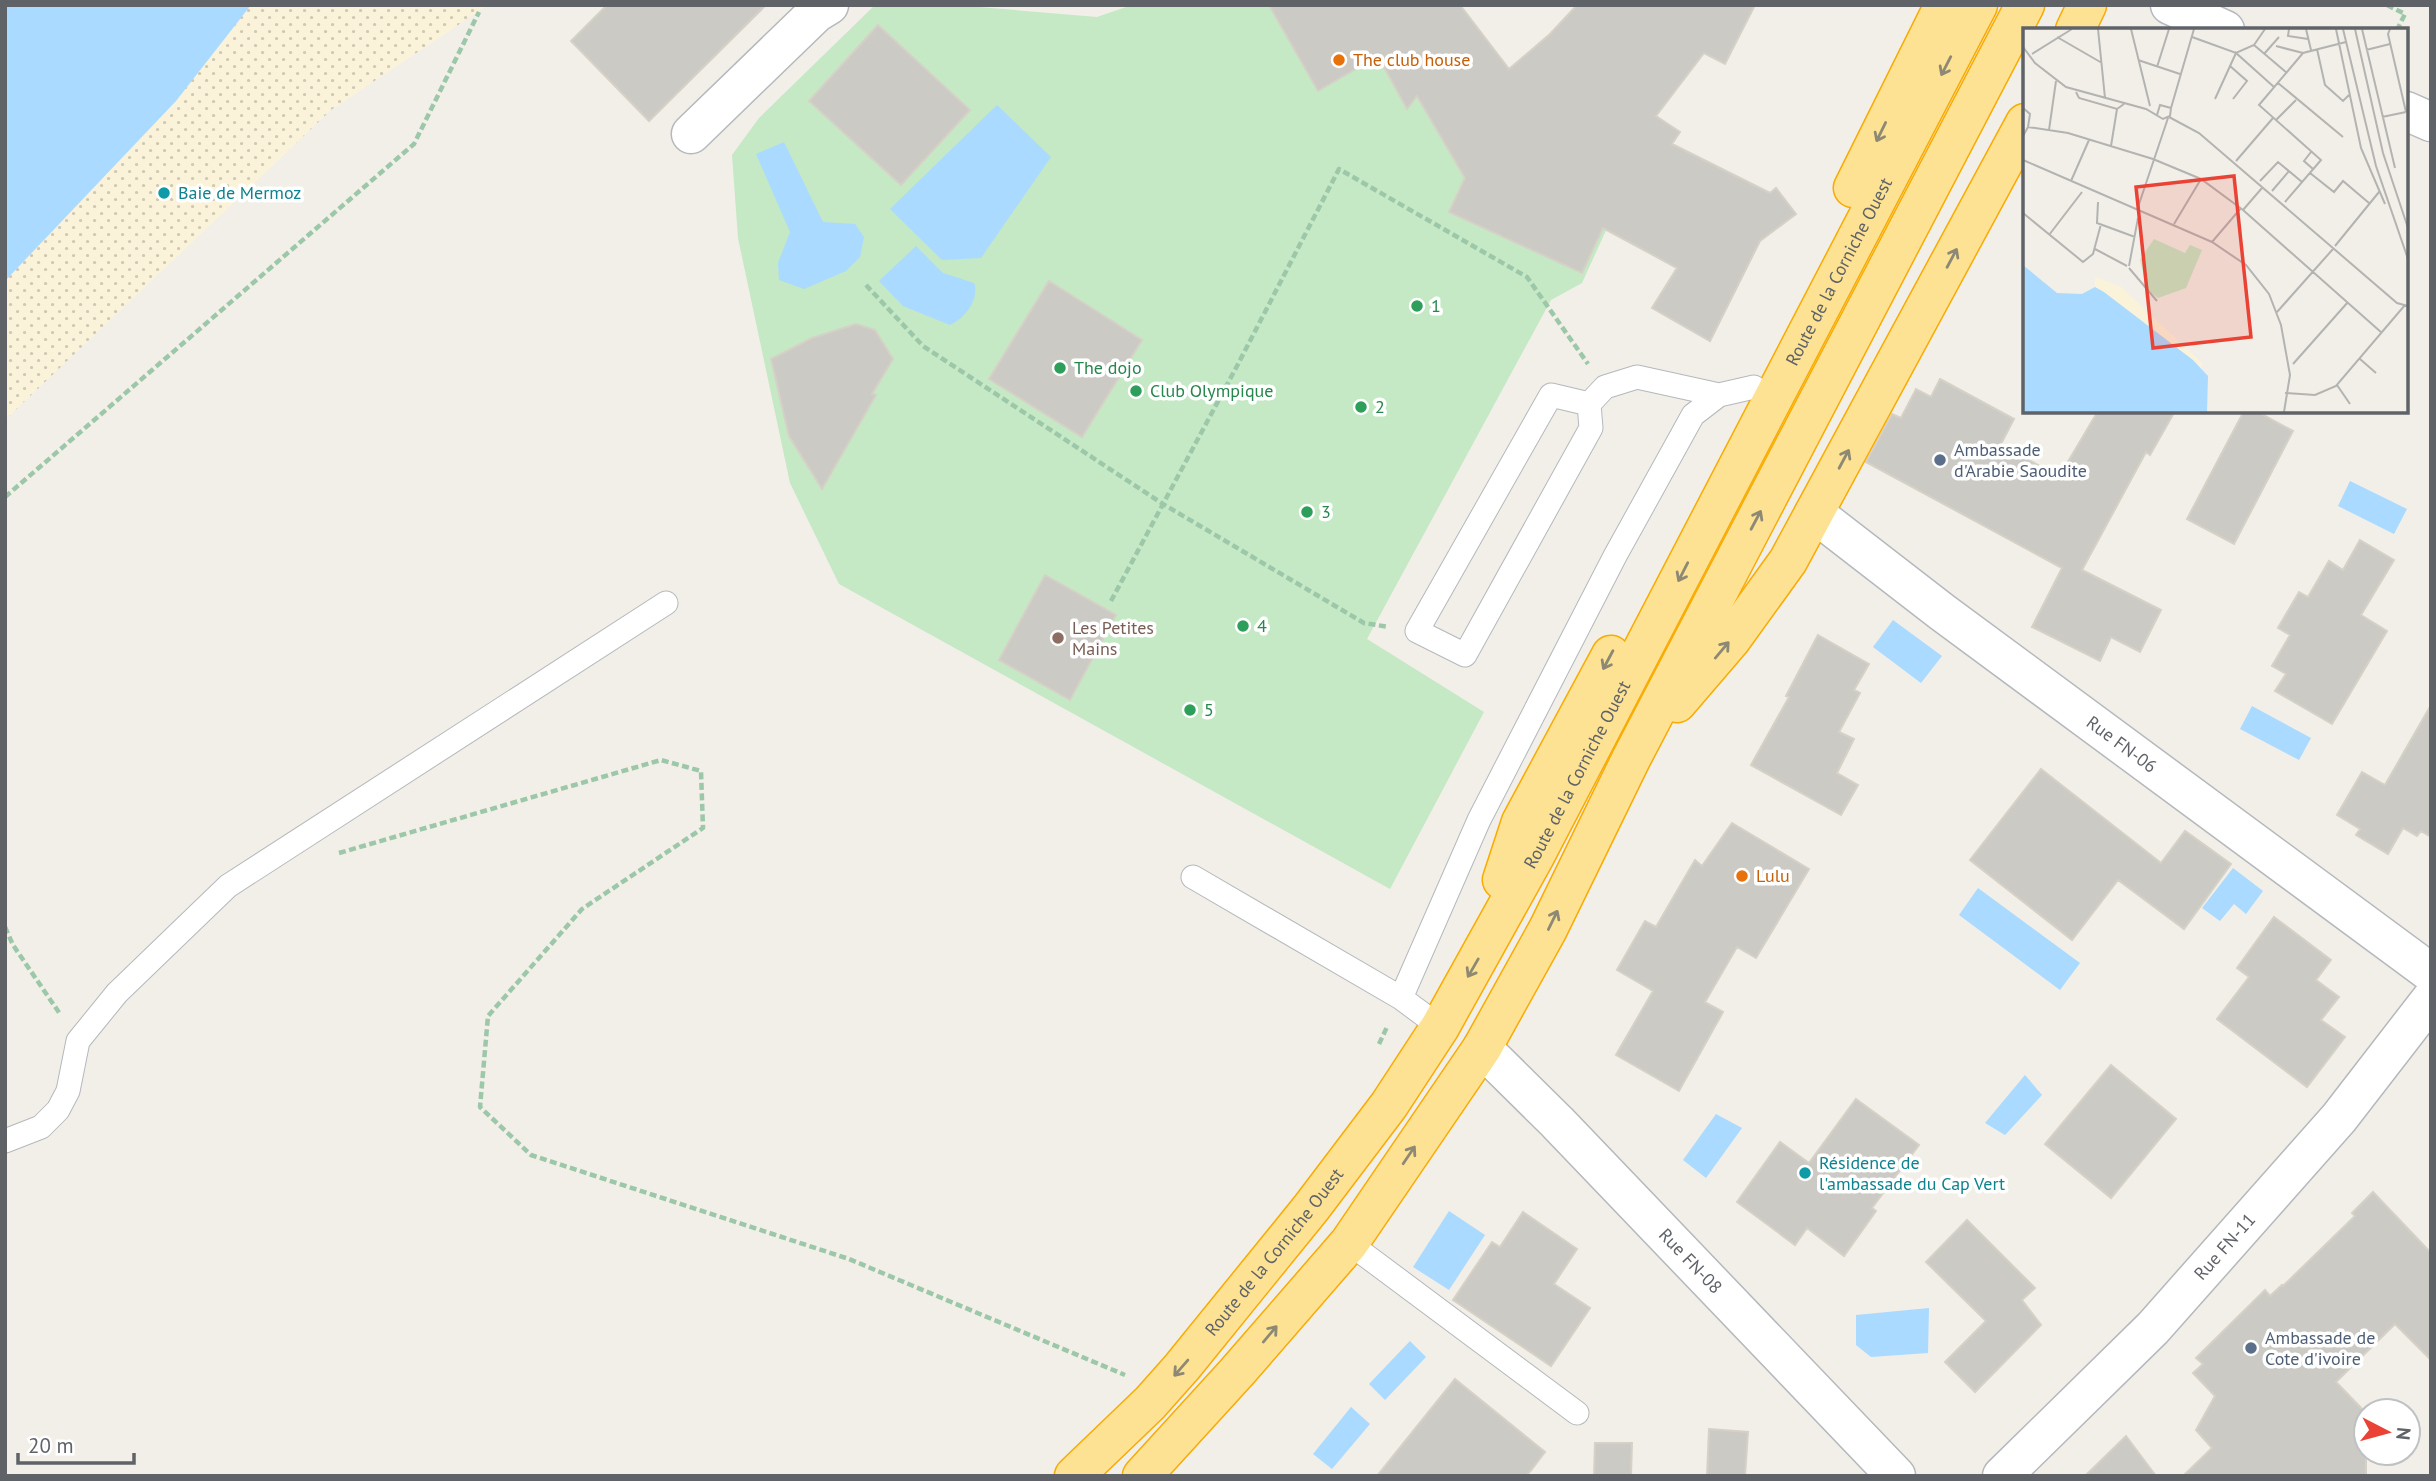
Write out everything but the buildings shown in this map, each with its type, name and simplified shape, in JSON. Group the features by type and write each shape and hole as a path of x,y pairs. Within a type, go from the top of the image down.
{"highway":[{"path":"1500,920 1501,883 1521,822 1737,391 1944,5"},
{"name":"Route de la Corniche Ouest","path":"1074,1476 1150,1403 1182,1367 1311,1208 1389,1105 1440,1027 1500,920 1978,5"},
{"path":"1142,1476 1349,1243 1482,1048 1548,929 1631,759 2025,5"},
{"path":"2076,28 2087,5"},
{"path":"1631,759 1731,640 1788,561 2023,127"}],"street":[{"path":"691,134 816,13 829,5"},
{"path":"2170,5 2221,28"},
{"path":"2408,112 2431,122"},
{"name":"Rue FN-06","path":"1814,513 1942,612 2431,973"},
{"name":"Rue FN-11","path":"2002,1476 2153,1328 2339,1118 2431,999"},
{"name":"Rue FN-08","path":"1482,1048 1896,1476"}],"lane":[{"path":"1597,396 1591,428 1465,655 1418,631 1551,395 1597,396 1637,377 1737,391"},
{"path":"1401,998 1479,820 1615,556 1693,415 1737,391"},
{"path":"5,1141 41,1127 58,1111 68,1091 78,1041 117,993 228,886 666,603"},
{"path":"1193,877 1401,998 1440,1027"},
{"path":"1349,1243 1577,1413"}],"path":[{"path":"2387,5 2405,14 2398,28"},
{"path":"5,498 414,144 479,12"},
{"path":"1111,601 1339,169 1527,277 1597,396"},
{"path":"866,285 923,346 1163,504 1364,623 1418,631"},
{"path":"333,855 661,760 701,771 703,828 582,909 488,1016 480,1107 531,1155 849,1259 1136,1380"},
{"path":"5,928 13,945 78,1041"}],"sand":[{"name":"Baie de Mermoz","path":"250,5 488,5 331,110 5,420 5,281"}],"green space":[{"name":"Club Olympique","path":"875,5 955,5 1097,17 1132,5 1403,5 1629,180 1582,283 1551,300 1367,639 1484,712 1390,889 839,584 790,483 738,238 732,155 759,118"}],"water":[{"path":"5,5 251,5 176,101 5,281"},
{"path":"997,105 1051,157 981,258 942,260 890,209"},
{"path":"784,142 823,222 855,224 864,237 860,257 846,271 804,289 779,280 778,263 790,232 756,154"},
{"path":"916,246 943,273 974,283 975,295 970,307 961,318 950,325 903,306 879,281"},
{"path":"2350,481 2407,509 2394,534 2338,506"},
{"path":"1893,620 1942,656 1921,683 1873,647"},
{"path":"2252,706 2311,738 2299,760 2240,729"},
{"path":"2233,868 2263,891 2246,914 2234,904 2220,921 2202,908"},
{"path":"1978,888 2080,963 2060,990 1959,915"},
{"path":"2025,1075 2042,1095 2005,1135 1985,1123"},
{"path":"1716,1114 1742,1128 1706,1178 1683,1160"},
{"path":"1449,1211 1485,1235 1449,1290 1413,1267"},
{"path":"1929,1308 1928,1353 1871,1357 1856,1345 1856,1315"},
{"path":"1410,1341 1426,1357 1385,1400 1369,1384"},
{"path":"1351,1407 1370,1424 1332,1469 1313,1454"}],"place":[{"name":"The club house","path":"1339,60"},
{"name":"Baie de Mermoz","path":"164,193"},
{"name":"1","path":"1417,306"},
{"name":"The dojo","path":"1060,368"},
{"name":"Club Olympique","path":"1136,391"},
{"name":"2","path":"1361,407"},
{"name":"Ambassade d'Arabie Saoudite","path":"1940,460"},
{"name":"3","path":"1307,512"},
{"name":"4","path":"1243,626"},
{"name":"Les Petites Mains","path":"1058,638"},
{"name":"5","path":"1190,710"},
{"name":"Lulu","path":"1742,876"},
{"name":"Résidence de l'ambassade du Cap Vert","path":"1805,1173"},
{"name":"Ambassade de Cote d'ivoire","path":"2251,1348"}]}
